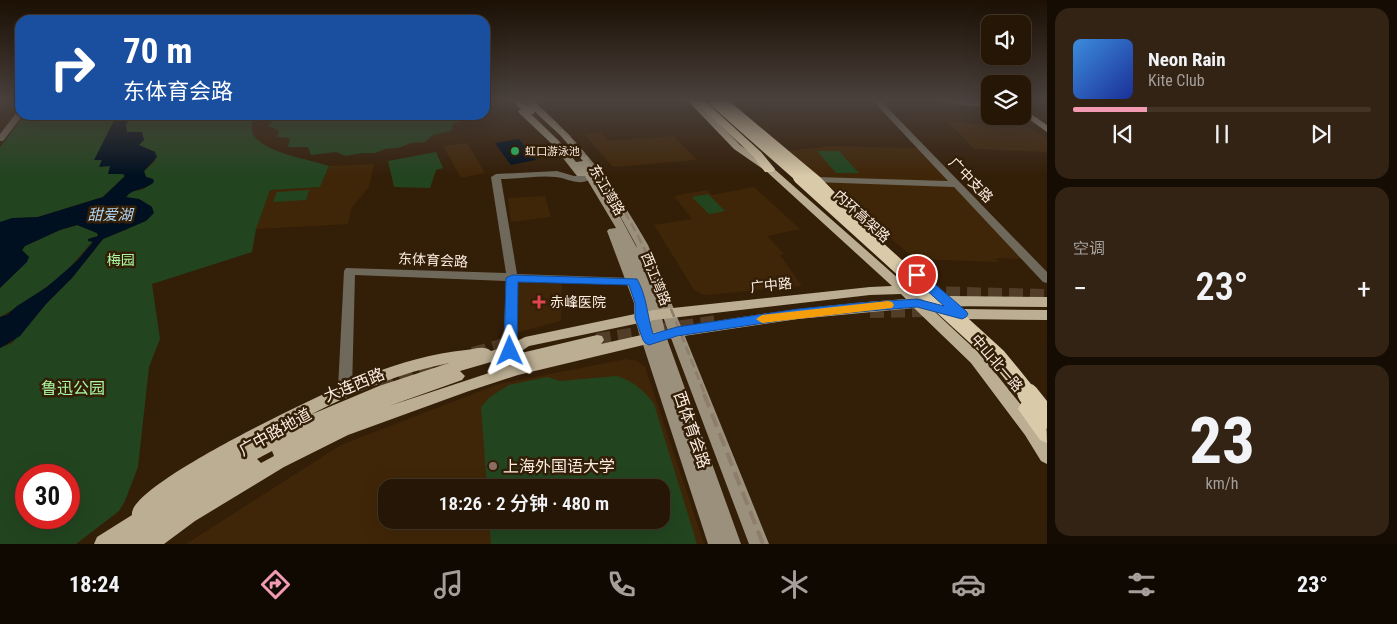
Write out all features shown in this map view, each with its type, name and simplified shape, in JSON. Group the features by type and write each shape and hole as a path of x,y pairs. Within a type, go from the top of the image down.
{"highway":[{"path":"726,125 757,154 769,168"},
{"name":"内环高架路","path":"732,125 967,336 996,366 1047,434"},
{"name":"内环高架路","path":"742,125 998,357 1047,418"},
{"path":"752,125 816,180 857,222"}],"main road":[{"name":"东江湾路","path":"537,125 556,142 585,179 610,224 641,303 648,316"},
{"name":"东江湾路","path":"545,125 597,186 640,269 652,301 648,316"},
{"name":"西江湾路","path":"557,125 606,182 642,245 759,544"},
{"name":"中山北一路","path":"716,125 758,163 769,168 904,290 976,359 1031,430 1047,456"},
{"name":"中山北一路","path":"747,125 1003,350 1047,405"},
{"name":"广中路","path":"648,316 862,292 904,290"},
{"path":"904,290 947,301 1047,302"},
{"path":"148,544 188,515 278,462 342,430 490,377 677,332 798,314 917,303 962,314 1047,315"},
{"path":"1026,310 1047,311"},
{"name":"西体育会路","path":"648,316 718,544"},
{"name":"大连西路","path":"104,544 208,477 345,406 384,391 510,351 525,342 648,316"},
{"name":"西体育会路","path":"654,338 731,544"},
{"name":"广中路地道","path":"128,544 168,517 254,466 320,430 395,396 481,368 597,340"},
{"path":"140,513 160,494 212,458 345,389 400,368 420,363 459,355 510,351"},
{"name":"广中路地道","path":"99,544 140,513 219,463 303,418 380,386"}],"street":[{"path":"0,139 11,125"},
{"name":"广中支路","path":"900,125 1047,279"},
{"path":"557,174 565,168 574,165"},
{"path":"510,351 512,278 496,177 557,174 573,179 585,179"},
{"path":"816,180 955,184"},
{"name":"东体育会路","path":"345,389 350,271 633,282"}],"shaded area":[{"path":"951,125 1026,126 1047,138 1047,152 974,149"},
{"path":"600,132 609,141 674,136 697,160 613,167 584,134"},
{"path":"467,143 485,173 461,178 443,146"},
{"path":"832,146 918,148 948,181 818,178 785,151"},
{"path":"374,164 369,187 352,207 348,224 256,229 270,190 320,187 329,166"},
{"path":"825,182 953,186 1024,259 995,258 999,262 915,259"},
{"path":"754,187 800,229 767,236 784,254 780,255 802,286 705,295 694,290 654,225 692,219 674,196 707,190 712,195"},
{"path":"545,196 551,217 511,222 508,198"},
{"name":"赤峰医院","path":"518,281 562,283 561,321 515,333"},
{"name":"上海外国语大学","path":"626,359 637,361 645,367 704,544 186,544 341,445 499,384"}],"green space":[{"path":"17,125 112,125 95,160 102,159 100,166 111,165 108,174 123,174 125,176 103,197 38,217 0,222 0,147"},
{"name":"鲁迅公园","path":"126,125 252,125 253,134 258,141 266,146 276,151 329,166 320,187 270,190 256,229 252,252 152,284 160,339 149,367 138,467 125,501 119,511 76,544 0,544 0,348 12,343 72,278 103,239 128,229 152,207 139,199 126,198 130,192 144,189 153,179 146,177 144,171 155,161 155,152 139,145 142,132 127,132"},
{"path":"453,125 451,131 433,135 425,142 411,143 375,153 346,156 336,152 311,155 308,147 288,147 290,138 277,137 279,131 269,126"},
{"path":"817,151 839,151 859,173 836,173"},
{"path":"436,152 443,168 436,170 430,188 394,187 388,161"},
{"path":"309,190 306,200 273,202 277,192"},
{"path":"708,194 725,211 709,214 692,197"},
{"path":"77,225 97,233 98,236 88,239 93,241 65,273 26,302 0,317 0,288 29,257 22,250 25,246 60,230"},
{"path":"617,376 638,387 646,394 654,404 697,544 491,544 490,529 670,529 670,479 486,479 481,407 490,397 509,385 547,377 560,381"}],"water":[{"name":"甜爱湖","path":"112,125 126,125 127,132 142,132 144,140 139,145 155,152 157,157 144,171 146,177 153,179 154,182 147,187 132,192 126,197 139,199 152,207 154,213 146,221 103,239 72,278 46,304 20,336 0,348 0,317 7,315 17,306 47,287 78,260 93,242 88,241 88,239 98,236 97,233 77,225 60,230 25,246 22,250 29,257 27,262 0,288 0,222 12,218 38,217 103,197 125,176 123,174 108,174 110,166 99,167 102,160 94,160"},
{"name":"虹口游泳池","path":"519,139 536,160 511,165 495,143"}],"tunnel":[{"path":"925,293 1047,296"},
{"path":"870,311 933,310"},
{"path":"597,340 716,322"},
{"path":"473,354 518,341"},
{"path":"380,386 454,360"}],"railway":[{"path":"557,125 569,136 604,178"},
{"path":"603,177 648,256 705,395"},
{"path":"704,394 763,544"}],"slow traffic":[{"path":"762,319 888,305"}],"place":[{"name":"虹口游泳池","path":"515,151"},
{"name":"赤峰医院","path":"539,302"},
{"name":"上海外国语大学","path":"493,466"}],"route":[{"path":"510,351 512,278 633,282 641,303 641,318 649,340 677,332 858,307 917,303 962,314 917,275"}],"park label":[{"name":"梅园","path":"121,260"}]}
